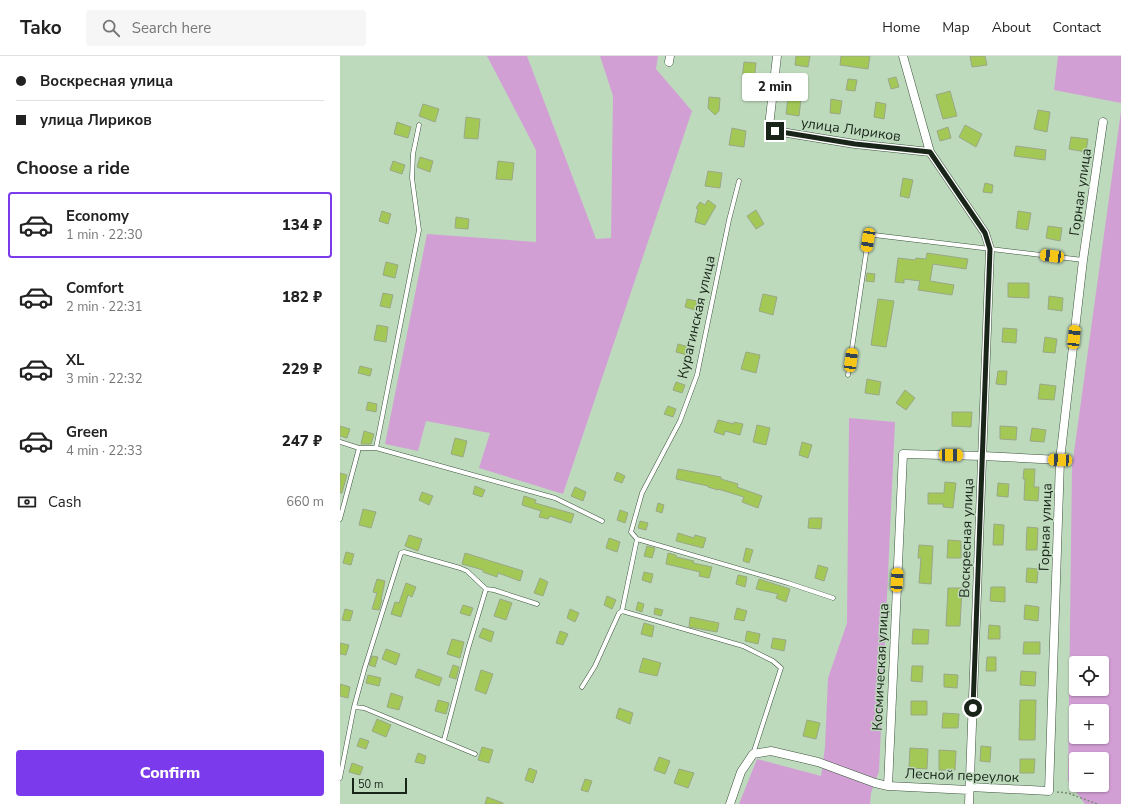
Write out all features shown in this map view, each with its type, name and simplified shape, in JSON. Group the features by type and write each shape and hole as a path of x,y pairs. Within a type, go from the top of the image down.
{"street":[{"name":"улица Лириков","path":"778,56 769,126 771,129 775,131 855,144 930,152"},
{"path":"903,56 930,152 985,233 990,249"},
{"name":"Горная улица","path":"1049,791 1060,460 1083,260 1103,122"},
{"name":"Воскресная улица","path":"969,804 990,249"},
{"name":"Космическая улица","path":"888,786 903,454 983,456"},
{"path":"983,456 1060,460"},
{"name":"Лесной переулок","path":"753,754 771,751 818,762 888,786 1049,791"},
{"path":"730,804 741,772 753,754"}],"lane":[{"path":"376,448 419,230 412,178 413,154 419,125"},
{"name":"Курагинская улица","path":"582,686 595,666 619,613 622,611 637,539 631,532 642,493 680,421 697,375 729,220 739,181"},
{"path":"848,375 868,240 874,235 1083,260"},
{"path":"340,442 358,448 376,448 555,498 602,521"},
{"path":"340,519 358,448"},
{"path":"637,539 788,583 833,598"},
{"path":"340,778 354,707 401,553 404,552 460,568 466,571 486,589 494,590 537,604"},
{"path":"444,740 468,649 486,589"},
{"path":"622,611 743,646 773,661 781,668 753,754"},
{"path":"354,707 364,708 475,754"}],"path":[{"path":"1049,791 1068,793 1097,804"}],"shaded area":[{"path":"487,56 527,56 596,239 611,238 613,96 600,56 658,56 656,69 692,111 563,494 479,468 490,433 426,421 418,451 385,444 427,234 536,242 536,150"},
{"path":"1058,56 1121,56 1121,103 1054,90"},
{"path":"1121,111 1121,804 1085,804 1076,792 1109,792 1109,752 1069,752 1069,782 1068,781 1069,696 1109,696 1109,656 1070,656 1072,467"},
{"path":"849,418 895,422 879,771 871,793 870,804 739,804 757,759 821,776 825,747 828,678 847,623"}],"building":[{"path":"796,56 810,56 808,67 795,65"},
{"path":"841,56 870,56 868,69 840,65"},
{"path":"970,56 985,56 987,65 972,67"},
{"path":"744,62 756,63 754,81 742,79"},
{"path":"896,77 899,87 891,89 888,79"},
{"path":"848,79 857,80 855,91 846,90"},
{"path":"950,91 957,116 943,119 936,95"},
{"path":"709,97 720,98 719,111 715,115 708,108"},
{"path":"788,97 801,99 799,116 786,114"},
{"path":"831,99 842,101 840,114 830,113"},
{"path":"876,102 886,104 884,119 874,117"},
{"path":"423,104 439,109 435,122 419,116"},
{"path":"1038,110 1050,112 1047,132 1034,129"},
{"path":"466,117 480,119 478,139 464,138"},
{"path":"397,122 411,127 408,138 394,134"},
{"path":"965,125 982,134 976,147 959,137"},
{"path":"948,127 951,138 940,141 937,131"},
{"path":"732,128 746,131 744,147 729,145"},
{"path":"1071,137 1088,139 1086,152 1069,149"},
{"path":"1016,146 1046,150 1045,160 1014,156"},
{"path":"420,157 433,161 430,172 417,167"},
{"path":"393,161 405,165 402,174 390,170"},
{"path":"498,161 514,163 512,180 496,179"},
{"path":"708,171 722,173 720,188 705,186"},
{"path":"903,178 913,180 909,198 900,196"},
{"path":"985,183 993,185 992,193 983,192"},
{"path":"708,200 716,206 705,225 695,222 698,209 696,208 700,202 705,205"},
{"path":"756,210 764,224 756,229 747,216"},
{"path":"382,211 391,214 388,224 379,221"},
{"path":"1018,211 1031,213 1028,230 1016,228"},
{"path":"456,217 469,219 468,229 455,228"},
{"path":"1048,226 1062,228 1060,241 1046,238"},
{"path":"927,253 968,259 966,269 933,264 930,281 954,285 952,295 918,290 920,281 904,279 904,283 895,282 898,258 915,260 916,258 926,259"},
{"path":"386,262 398,265 395,278 383,275"},
{"path":"867,273 875,274 874,282 866,281"},
{"path":"1008,283 1029,283 1029,298 1008,297"},
{"path":"383,293 393,295 390,308 380,306"},
{"path":"763,294 777,297 773,315 759,311"},
{"path":"1049,296 1063,298 1062,311 1048,309"},
{"path":"687,299 697,301 695,310 685,307"},
{"path":"878,299 894,301 886,347 871,345"},
{"path":"377,325 388,327 386,342 374,340"},
{"path":"1003,328 1017,329 1016,343 1002,342"},
{"path":"1045,337 1057,339 1055,353 1043,352"},
{"path":"678,344 689,347 687,355 676,352"},
{"path":"746,352 760,355 756,373 741,369"},
{"path":"360,366 372,369 370,376 358,373"},
{"path":"998,371 1007,371 1006,385 996,384"},
{"path":"867,379 881,382 879,395 865,393"},
{"path":"676,382 685,385 682,393 673,390"},
{"path":"1040,384 1056,386 1054,400 1038,399"},
{"path":"905,390 915,398 906,410 896,403"},
{"path":"368,402 377,404 376,412 366,410"},
{"path":"668,406 676,409 673,417 664,414"},
{"path":"952,412 972,412 971,427 952,426"},
{"path":"718,420 734,424 734,422 743,424 740,435 725,431 724,435 714,432"},
{"path":"757,425 770,428 766,445 753,442"},
{"path":"340,426 350,429 347,438 340,436"},
{"path":"1000,426 1017,427 1016,440 1000,439"},
{"path":"1032,428 1046,430 1044,442 1030,441"},
{"path":"364,431 374,434 371,444 361,444"},
{"path":"455,438 467,441 463,457 451,454"},
{"path":"802,442 812,445 808,458 799,455"},
{"path":"678,469 721,477 721,479 738,484 737,487 762,496 758,508 742,502 744,497 708,486 676,479"},
{"path":"1024,469 1035,469 1034,487 1039,487 1038,501 1024,500"},
{"path":"617,472 625,476 622,483 614,480"},
{"path":"340,473 347,475 342,493 340,493"},
{"path":"945,482 956,483 953,508 943,507 943,504 928,504 928,493 944,493"},
{"path":"998,483 1009,484 1008,497 997,496"},
{"path":"475,486 485,490 482,497 473,494"},
{"path":"575,487 586,492 583,501 571,496"},
{"path":"422,492 433,496 429,505 419,500"},
{"path":"524,496 536,500 535,503 574,514 571,523 550,516 548,519 539,517 541,511 522,505"},
{"path":"658,503 664,505 662,513 656,511"},
{"path":"363,509 376,512 371,528 359,525"},
{"path":"620,510 628,513 625,523 617,520"},
{"path":"809,518 822,518 821,529 808,528"},
{"path":"640,521 648,523 646,530 638,528"},
{"path":"994,524 1004,525 1003,545 993,545"},
{"path":"1027,527 1038,528 1037,550 1026,550"},
{"path":"678,533 694,538 695,535 706,538 703,548 676,541"},
{"path":"409,535 422,539 418,551 405,546"},
{"path":"609,538 620,542 617,552 606,548"},
{"path":"948,540 961,541 961,558 947,558"},
{"path":"919,545 933,546 931,584 919,583 921,558 918,558"},
{"path":"647,546 655,548 652,558 644,556"},
{"path":"746,548 753,550 749,563 743,561"},
{"path":"346,552 354,554 351,565 343,563"},
{"path":"465,553 523,571 520,581 498,573 497,577 483,572 483,570 462,564"},
{"path":"668,553 676,555 676,557 694,561 693,563 712,567 709,578 699,576 700,572 666,564"},
{"path":"818,565 828,568 824,581 815,578"},
{"path":"1027,568 1038,569 1037,583 1026,582"},
{"path":"644,572 653,574 651,583 642,580"},
{"path":"738,575 747,577 745,587 736,584"},
{"path":"540,578 548,582 543,596 534,593"},
{"path":"377,579 385,581 379,610 372,609 377,593 373,592"},
{"path":"759,579 790,589 786,602 776,598 778,594 756,589"},
{"path":"406,583 416,587 412,597 408,595 401,617 391,614 395,602 399,603"},
{"path":"991,587 1005,587 1005,602 990,601"},
{"path":"948,588 962,588 960,626 946,626"},
{"path":"607,596 616,600 612,609 604,605"},
{"path":"500,599 512,603 506,620 494,616"},
{"path":"638,602 644,604 642,612 636,610"},
{"path":"463,605 473,608 470,616 460,613"},
{"path":"1025,605 1039,607 1038,621 1024,619"},
{"path":"655,608 663,610 661,616 654,614"},
{"path":"737,608 747,611 744,621 734,619"},
{"path":"345,609 353,611 350,621 342,620"},
{"path":"570,609 579,613 575,622 567,618"},
{"path":"690,617 719,623 717,632 689,627"},
{"path":"644,623 654,626 652,637 641,634"},
{"path":"989,625 1000,626 1000,639 988,639"},
{"path":"483,628 494,632 491,642 479,637"},
{"path":"913,629 929,630 928,644 912,644"},
{"path":"560,631 568,634 563,645 556,643"},
{"path":"747,631 760,634 758,644 745,641"},
{"path":"773,638 786,640 784,651 771,648"},
{"path":"452,639 464,642 460,658 447,654"},
{"path":"1024,642 1040,642 1040,654 1023,654"},
{"path":"340,643 349,645 346,655 340,654"},
{"path":"386,649 400,654 396,665 382,659"},
{"path":"372,656 378,657 375,667 369,665"},
{"path":"987,657 996,657 996,671 986,671"},
{"path":"643,658 661,663 657,676 639,672"},
{"path":"453,665 459,667 456,679 449,677"},
{"path":"912,666 923,666 922,682 911,681"},
{"path":"418,669 442,678 439,686 415,677"},
{"path":"481,670 493,674 486,694 475,690"},
{"path":"1021,671 1036,672 1035,686 1020,685"},
{"path":"944,674 958,675 957,688 944,687"},
{"path":"368,675 381,678 379,686 366,683"},
{"path":"340,684 350,687 348,698 340,696"},
{"path":"391,693 403,697 399,710 387,707"},
{"path":"438,700 449,703 446,714 435,711"},
{"path":"1020,700 1036,700 1035,740 1019,740"},
{"path":"911,701 927,701 927,715 911,715"},
{"path":"619,708 633,713 630,724 616,718"},
{"path":"943,713 959,714 958,728 942,728"},
{"path":"377,719 391,725 386,737 372,731"},
{"path":"807,720 820,723 816,739 803,736"},
{"path":"360,738 369,741 366,749 357,746"},
{"path":"981,746 991,747 990,762 980,761"},
{"path":"482,747 493,750 489,763 478,760"},
{"path":"910,748 928,749 927,769 909,768"},
{"path":"939,750 956,751 955,770 939,770"},
{"path":"418,753 426,756 424,764 415,762"},
{"path":"659,757 670,761 665,774 654,770"},
{"path":"1020,759 1035,759 1034,773 1020,773"},
{"path":"352,763 363,767 360,775 349,772"},
{"path":"529,768 537,771 533,783 525,780"},
{"path":"679,769 694,773 688,788 674,783"},
{"path":"585,779 592,781 588,792 581,790"},
{"path":"487,797 503,803 503,804 485,804"}],"route":[{"path":"775,131 855,144 930,152 985,233 990,249 973,708"}]}
